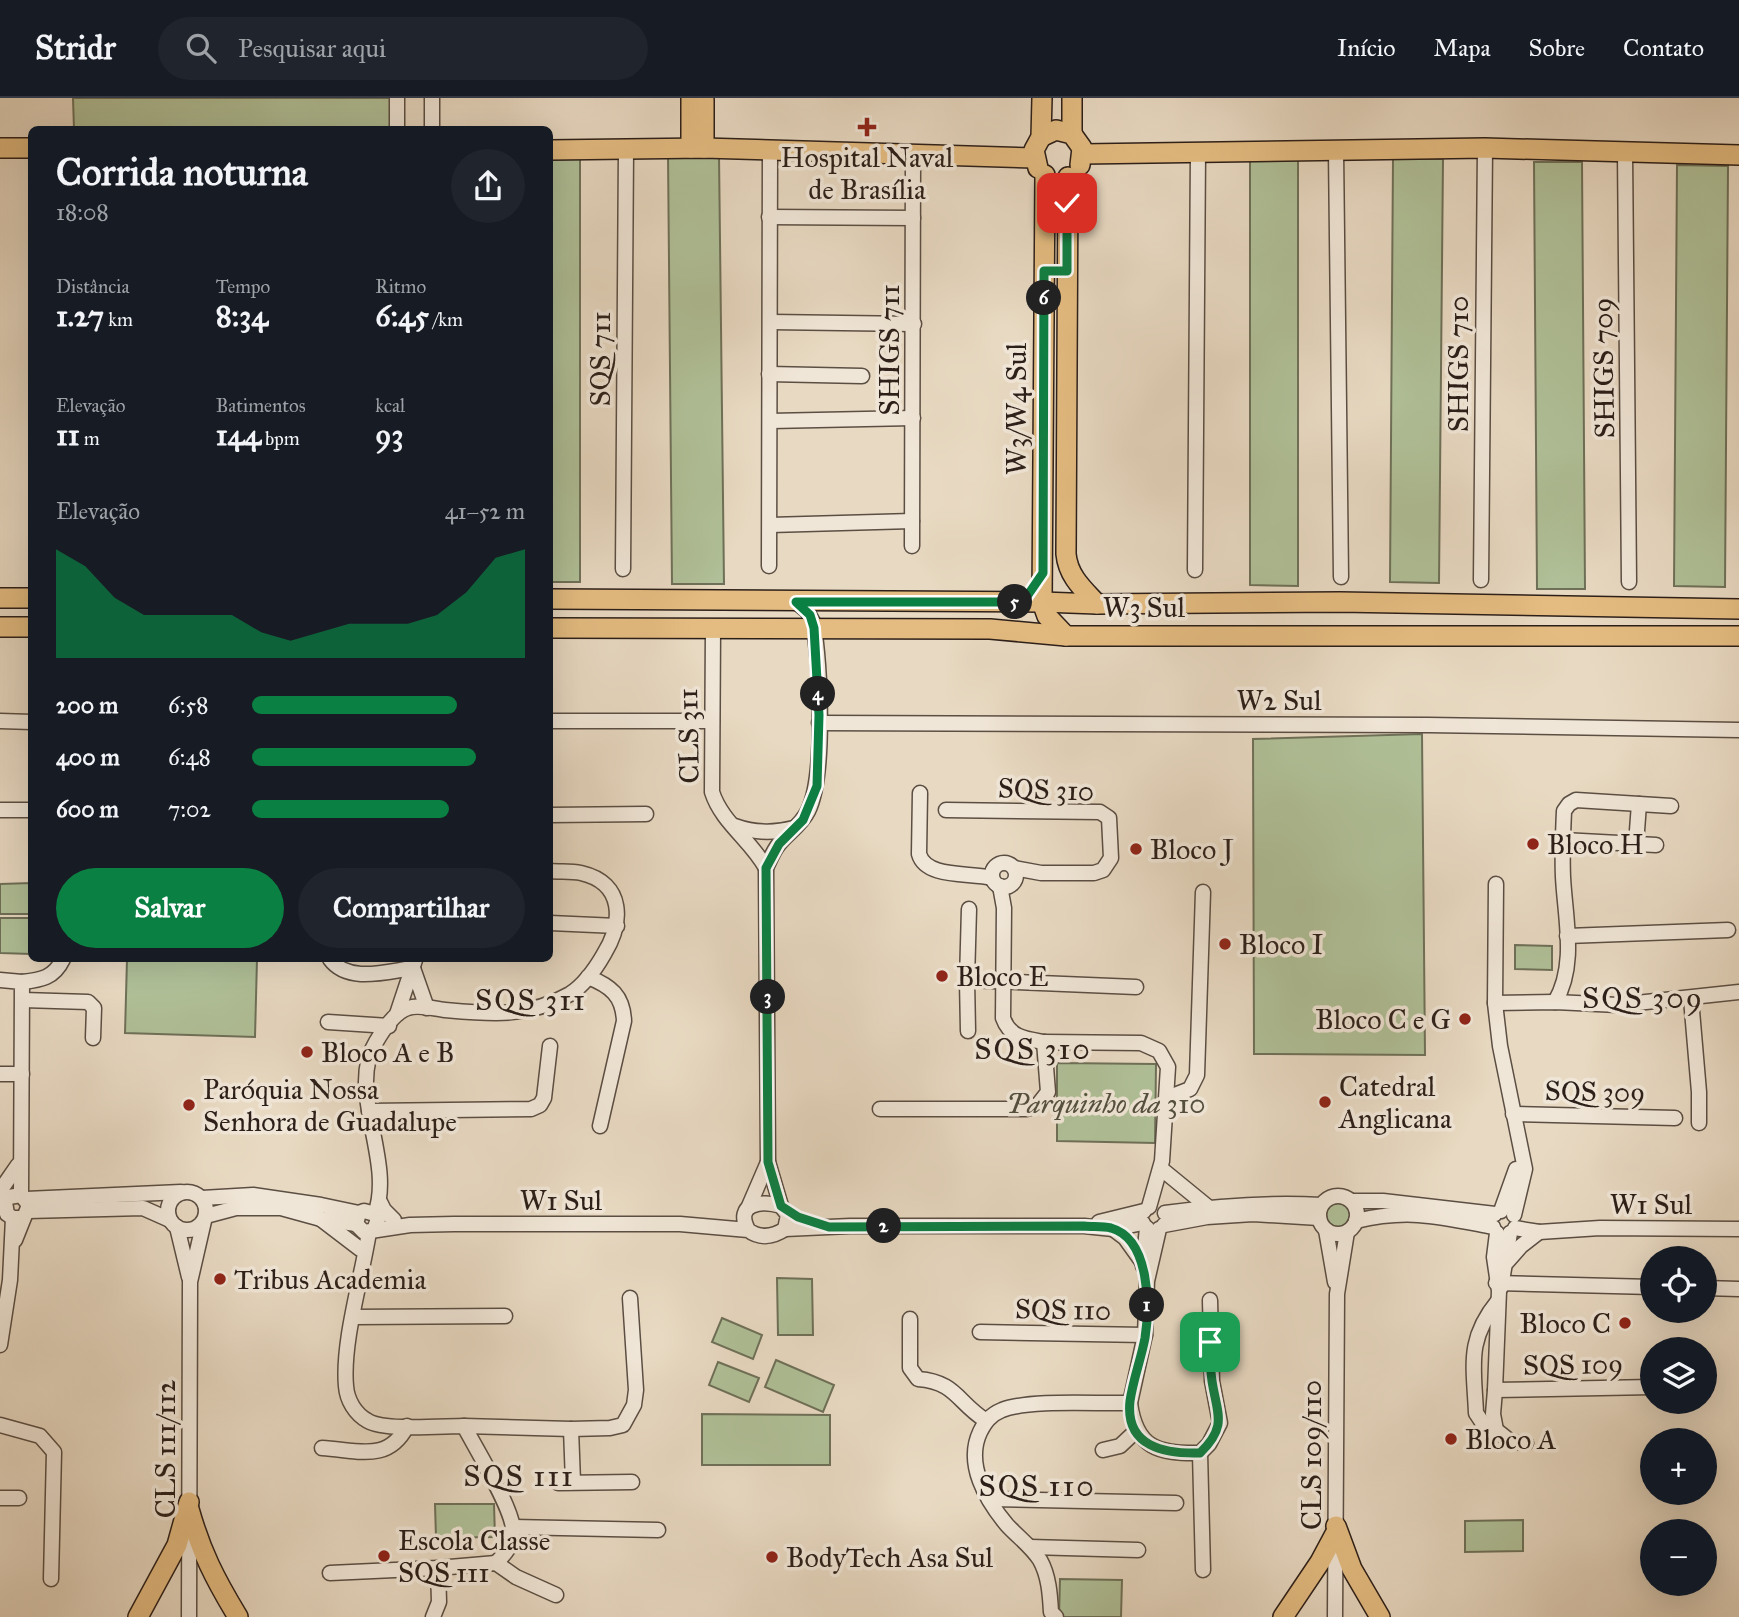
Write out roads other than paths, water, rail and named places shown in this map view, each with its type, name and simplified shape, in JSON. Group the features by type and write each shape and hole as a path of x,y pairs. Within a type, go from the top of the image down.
{"main road":[{"path":"691,98 698,148"},
{"path":"698,148 704,98"},
{"path":"1041,137 1056,130 1072,134 1080,143 1083,154 1081,164 1068,177 1052,178 1045,175 1034,158 1034,150 1041,137 1042,98"},
{"path":"1072,98 1072,134"},
{"path":"0,148 28,148"},
{"path":"553,150 698,148 1034,158"},
{"path":"1083,154 1485,148 1739,155"},
{"name":"W3/W4 Sul","path":"1032,602 1043,573 1045,175"},
{"name":"W3/W4 Sul","path":"1068,177 1067,564 1074,578 1097,604"},
{"path":"1044,271 1067,271"},
{"path":"1044,356 1066,358"},
{"path":"1043,448 1066,450"},
{"path":"0,598 28,598"},
{"name":"W3 Sul","path":"553,599 1097,604 1340,601 1737,609"},
{"path":"1032,602 1066,636"},
{"path":"1731,636 1722,621 1725,615 1737,609"},
{"path":"0,628 28,627"},
{"name":"W3 Sul","path":"553,628 990,629 1066,636 1731,636"},
{"path":"138,1617 177,1545 189,1505"},
{"path":"189,1505 197,1540 210,1570 238,1617"},
{"path":"1283,1617 1320,1562 1336,1530"},
{"path":"1336,1530 1352,1569 1380,1617"}],"street":[{"path":"397,98 397,126"},
{"path":"432,98 432,126"},
{"name":"SHIGS 710","path":"1481,580 1485,148"},
{"name":"SQS 711","path":"623,569 626,149"},
{"path":"769,566 770,150"},
{"path":"1336,151 1340,577"},
{"path":"1195,570 1198,152"},
{"name":"SHIGS 709","path":"1625,153 1629,582"},
{"name":"SHIGS 711","path":"912,546 914,154"},
{"path":"769,217 914,218"},
{"path":"771,322 914,324"},
{"path":"769,374 862,376"},
{"path":"770,421 913,418"},
{"path":"770,525 912,522"},
{"path":"785,1229 789,1220 768,1162 766,868 779,844 796,828 808,811 817,786 819,723 814,628 810,615 796,602"},
{"name":"CLS 311","path":"713,627 712,792 715,804 749,841 766,868"},
{"path":"0,721 28,722"},
{"path":"553,721 712,721"},
{"name":"W2 Sul","path":"819,723 1428,725 1739,730"},
{"name":"SQS 310","path":"920,793 919,854 921,861 935,870 1005,877 1041,873 1094,873 1103,870 1111,858 1110,822 1107,815 1100,812 946,810"},
{"path":"1555,1002 1564,986 1567,936 1564,811 1572,801 1671,807"},
{"path":"1636,844 1639,804"},
{"path":"0,810 28,810"},
{"path":"553,815 646,814"},
{"path":"730,823 760,832 796,828"},
{"path":"1563,840 1656,845"},
{"path":"328,1022 393,1020 415,1006 509,1014 535,1008 571,993 588,977 608,947 617,926 618,915 609,891 595,878 580,873 553,871"},
{"path":"1005,877 1003,1018 1006,1027 1023,1038 1044,1042 1141,1043 1159,1051 1168,1067 1163,1166 1154,1218"},
{"name":"SQS 309","path":"1496,884 1495,1003 1500,1046 1525,1169 1505,1223"},
{"path":"1167,1098 1191,1089 1197,1075 1203,892"},
{"path":"968,1031 970,909"},
{"path":"553,923 617,926"},
{"path":"1567,936 1728,930"},
{"path":"0,980 42,980 53,974 61,962"},
{"path":"332,962 346,971 359,974 414,963"},
{"path":"414,963 427,1008"},
{"path":"364,1268 360,1250 382,1180 369,1111 368,1057 393,1020 414,963"},
{"path":"588,977 610,988 618,995 623,1006 624,1021 600,1126"},
{"path":"967,980 1136,987"},
{"path":"0,1345 10,1280 14,1205 20,1161 22,982"},
{"path":"1495,1003 1618,1005 1739,992"},
{"path":"1691,999 1698,1072 1699,1123"},
{"path":"23,1000 88,1002 93,1008 93,1038"},
{"path":"880,1109 1026,1109 1037,1106 1048,1092 1044,1042"},
{"path":"369,1111 531,1109 540,1105 544,1098 550,1046"},
{"path":"0,1074 22,1074"},
{"name":"SQS 309","path":"1513,1114 1675,1118"},
{"path":"1505,1223 1510,1187 1522,1155"},
{"path":"14,1205 20,1161"},
{"path":"768,1162 747,1210 745,1224 754,1235 771,1236 785,1229 829,1227 1112,1228 1208,1207 1288,1203 1322,1217 1332,1233 1352,1227 1358,1214 1352,1201 1338,1195 1326,1200 1322,1217"},
{"path":"1163,1166 1208,1207"},
{"path":"1476,1211 1510,1187"},
{"path":"181,1192 196,1194 202,1198 206,1209 205,1218 196,1228 187,1230 143,1208 14,1205 181,1192"},
{"path":"174,1224 168,1207 171,1200 181,1192"},
{"name":"W1 Sul","path":"202,1198 253,1195 321,1205 410,1225 680,1224 748,1230"},
{"name":"W1 Sul","path":"1352,1201 1383,1201 1476,1211 1505,1223 1539,1232 1739,1229"},
{"path":"747,1210 766,1203 829,1227"},
{"name":"W1 Sul","path":"205,1218 251,1207 281,1208 321,1219 369,1217 384,1210 394,1220 410,1225"},
{"name":"W1 Sul","path":"710,1226 747,1210"},
{"name":"W1 Sul","path":"1352,1227 1396,1213 1418,1213 1562,1230"},
{"path":"1084,1226 1154,1218 1253,1214 1322,1217"},
{"path":"369,1217 364,1268 346,1359 346,1387 349,1401 358,1414 370,1423 571,1429 623,1425 630,1416 636,1390 630,1298"},
{"name":"CLS 109/110","path":"1322,1217 1337,1294 1335,1617"},
{"name":"CLS 111/112","path":"189,1617 190,1282 205,1218"},
{"name":"SQS 110","path":"1147,1281 1143,1263 1154,1218"},
{"name":"SQS 110","path":"1136,1431 1130,1403 1146,1335 1147,1281 1154,1218"},
{"path":"321,1219 360,1250"},
{"name":"SQS 109","path":"1505,1223 1506,1263 1499,1289 1478,1332 1474,1350 1476,1413 1482,1422 1511,1442 1526,1443"},
{"name":"SQS 109","path":"1496,1430 1493,1414 1499,1289 1494,1257 1505,1223"},
{"name":"CLS 111/112","path":"174,1224 190,1282"},
{"name":"CLS 109/110","path":"1337,1294 1352,1227"},
{"path":"1112,1228 1125,1238 1143,1263"},
{"path":"1506,1263 1521,1246 1539,1232"},
{"path":"1499,1289 1640,1287"},
{"path":"1717,1288 1739,1289"},
{"path":"1203,1570 1200,1453 1216,1434 1220,1423 1212,1381 1210,1300"},
{"path":"354,1317 505,1317"},
{"path":"910,1319 910,1368 918,1378 945,1385 985,1420"},
{"name":"SQS 110","path":"980,1332 1146,1335"},
{"name":"SQS 109","path":"1495,1390 1640,1387"},
{"path":"1056,1617 1051,1612 1047,1578 1041,1562 1006,1524 989,1499 977,1474 975,1444 985,1420 1001,1410 1130,1403"},
{"path":"0,1425 40,1436 54,1452 51,1579"},
{"path":"322,1448 379,1452 393,1447 407,1426"},
{"path":"464,1426 494,1481 513,1527 507,1552 496,1563"},
{"path":"571,1429 565,1482 632,1482"},
{"path":"1103,1450 1120,1446 1136,1431 1145,1442 1159,1450 1174,1454 1200,1453"},
{"path":"0,1497 19,1499"},
{"path":"989,1499 1176,1503"},
{"path":"513,1527 658,1531"},
{"path":"1030,1547 1138,1550"},
{"path":"330,1573 496,1563 516,1577 556,1595"},
{"path":"433,1617 439,1602 438,1568"}],"place":[{"name":"Hospital Naval de Brasília","path":"867,127"},
{"name":"Bloco H","path":"1533,844"},
{"name":"Bloco J","path":"1136,849"},
{"name":"Bloco I","path":"1225,944"},
{"name":"Bloco E","path":"942,976"},
{"name":"Bloco C e G","path":"1465,1019"},
{"name":"Bloco A e B","path":"307,1052"},
{"name":"Catedral Anglicana","path":"1325,1102"},
{"name":"Paróquia Nossa Senhora de Guadalupe","path":"189,1105"},
{"name":"Tribus Academia","path":"220,1279"},
{"name":"Bloco C","path":"1625,1323"},
{"name":"Bloco A","path":"1451,1439"},
{"name":"Escola Classe SQS 111","path":"384,1556"},
{"name":"BodyTech Asa Sul","path":"772,1557"}],"district":[{"name":"SQS 309","path":"1643,998"},
{"name":"SQS 311","path":"531,1000"},
{"name":"SQS 310","path":"1033,1049"},
{"name":"SQS 111","path":"519,1476"},
{"name":"SQS 110","path":"1037,1486"}],"park label":[{"name":"Parquinho da 310","path":"1106,1103"}]}
